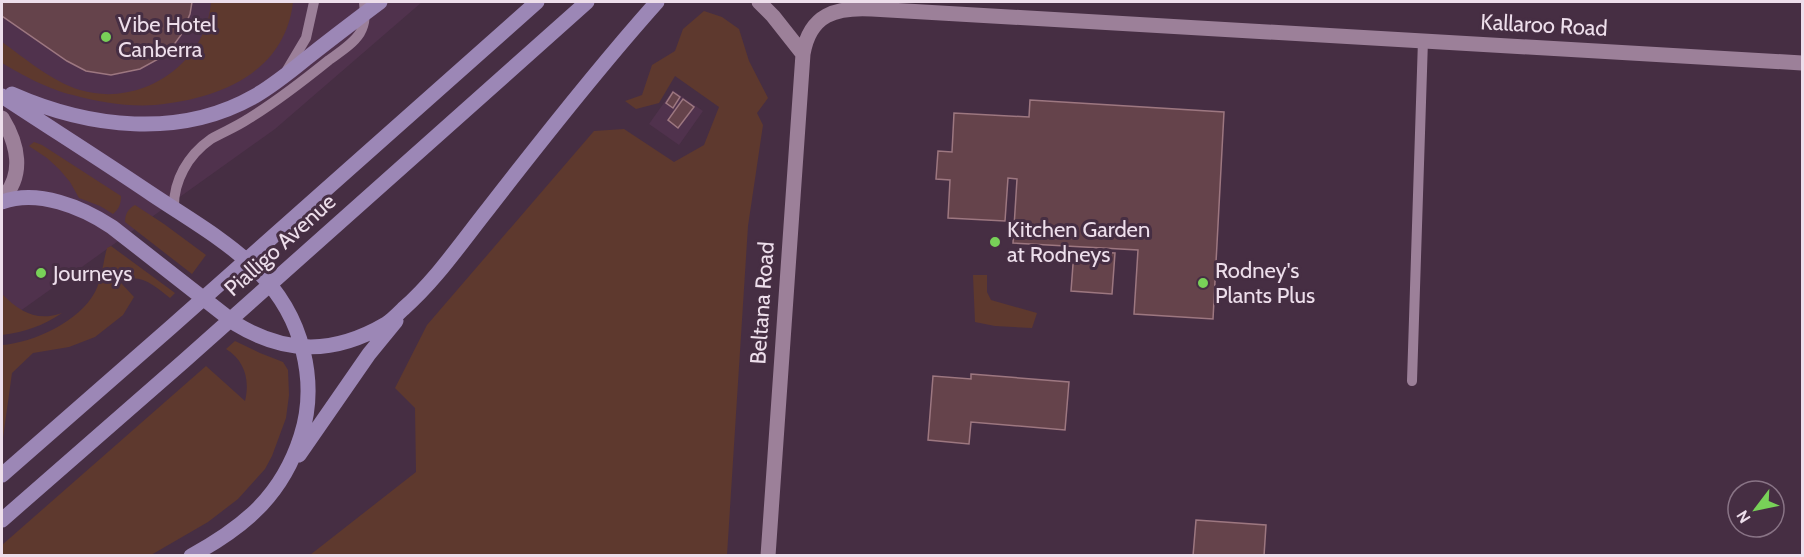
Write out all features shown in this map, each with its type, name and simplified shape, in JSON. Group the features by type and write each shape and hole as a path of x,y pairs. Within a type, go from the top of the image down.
{"main road":[{"path":"2,89 45,107 87,119 122,124 155,124 192,119 226,110 257,94 282,77 364,7 380,2"},
{"name":"Pialligo Avenue","path":"2,475 537,2"},
{"name":"Pialligo Avenue","path":"2,520 587,2"},
{"path":"2,200 42,199 67,205 92,215 112,227 242,328 259,337 303,348 324,347 361,337 388,323 434,278 611,53 657,2"},
{"path":"2,96 211,232 260,272 291,315 307,366 307,410 304,428 294,457 281,480"},
{"path":"191,555 216,542 260,508 369,354 411,302"}],"street":[{"path":"759,2 803,54"},
{"name":"Kallaroo Road","path":"803,54 808,33 820,21 837,11 857,8 1803,63"},
{"name":"Beltana Road","path":"768,555 803,54"},
{"path":"2,118 12,140 17,163 15,180 2,200"}],"lane":[{"path":"282,77 306,38 314,2"},
{"path":"174,209 175,191 180,176 197,152 212,139 272,103 347,46 361,31 364,7"},
{"path":"1412,381 1423,40"}],"shaded area":[{"path":"2,2 422,2 275,129 2,324"},
{"path":"211,2 293,2 287,27 277,47 263,64 245,78 202,96 155,105 103,102 55,90 2,63 2,42 49,75 80,90 103,94 125,93 146,87 166,76 183,62 197,45 206,25"},
{"path":"704,11 722,17 739,29 749,61 768,98 757,113 763,125 748,226 727,555 310,555 416,472 415,408 395,388 427,325 594,131 624,129 674,162 704,145 719,107 675,76 659,103 636,109 625,101 642,95 652,65 675,51 683,29"},
{"path":"673,90 703,111 679,145 649,124"},
{"path":"34,142 121,196 117,210 113,214 79,198 59,169 29,146"},
{"path":"135,205 206,255 192,274 125,222 127,212"},
{"path":"111,246 175,293 170,298 141,279 121,281 134,297 123,315 95,337 69,347 33,353 12,373 2,445 2,345 28,340 54,329 88,303 101,276 107,248"},
{"path":"973,275 987,275 987,292 991,300 1037,313 1032,328 995,326 975,322"},
{"path":"2,294 15,306 29,314 53,316 62,313 33,328 2,335"},
{"path":"235,341 283,362 288,370 289,395 286,418 272,456 265,469 238,499 208,522 151,555 2,555 2,545 206,366 245,401 247,386 245,372 238,359 226,349"}],"building":[{"name":"Vibe Hotel Canberra","path":"2,2 192,2 190,14 181,35 162,57 140,69 111,75 86,71 67,61 2,16"},
{"path":"673,92 680,97 673,108 666,103"},
{"path":"683,99 694,107 678,128 668,120"},
{"path":"1030,100 1224,112 1213,319 1134,314 1138,250 1013,243 1017,179 1008,178 1005,221 948,218 950,180 936,179 938,151 952,152 954,113 1029,117"},
{"path":"1074,251 1115,253 1112,294 1071,291"},
{"path":"971,374 1069,382 1065,430 971,422 969,444 928,440 933,376 971,379"},
{"path":"1196,520 1266,525 1264,556 1193,556"}],"place":[{"name":"Vibe Hotel Canberra","path":"106,37"},
{"name":"Kitchen Garden at Rodneys","path":"995,242"},
{"name":"Journeys","path":"41,273"},
{"name":"Rodney's Plants Plus","path":"1203,283"}]}
